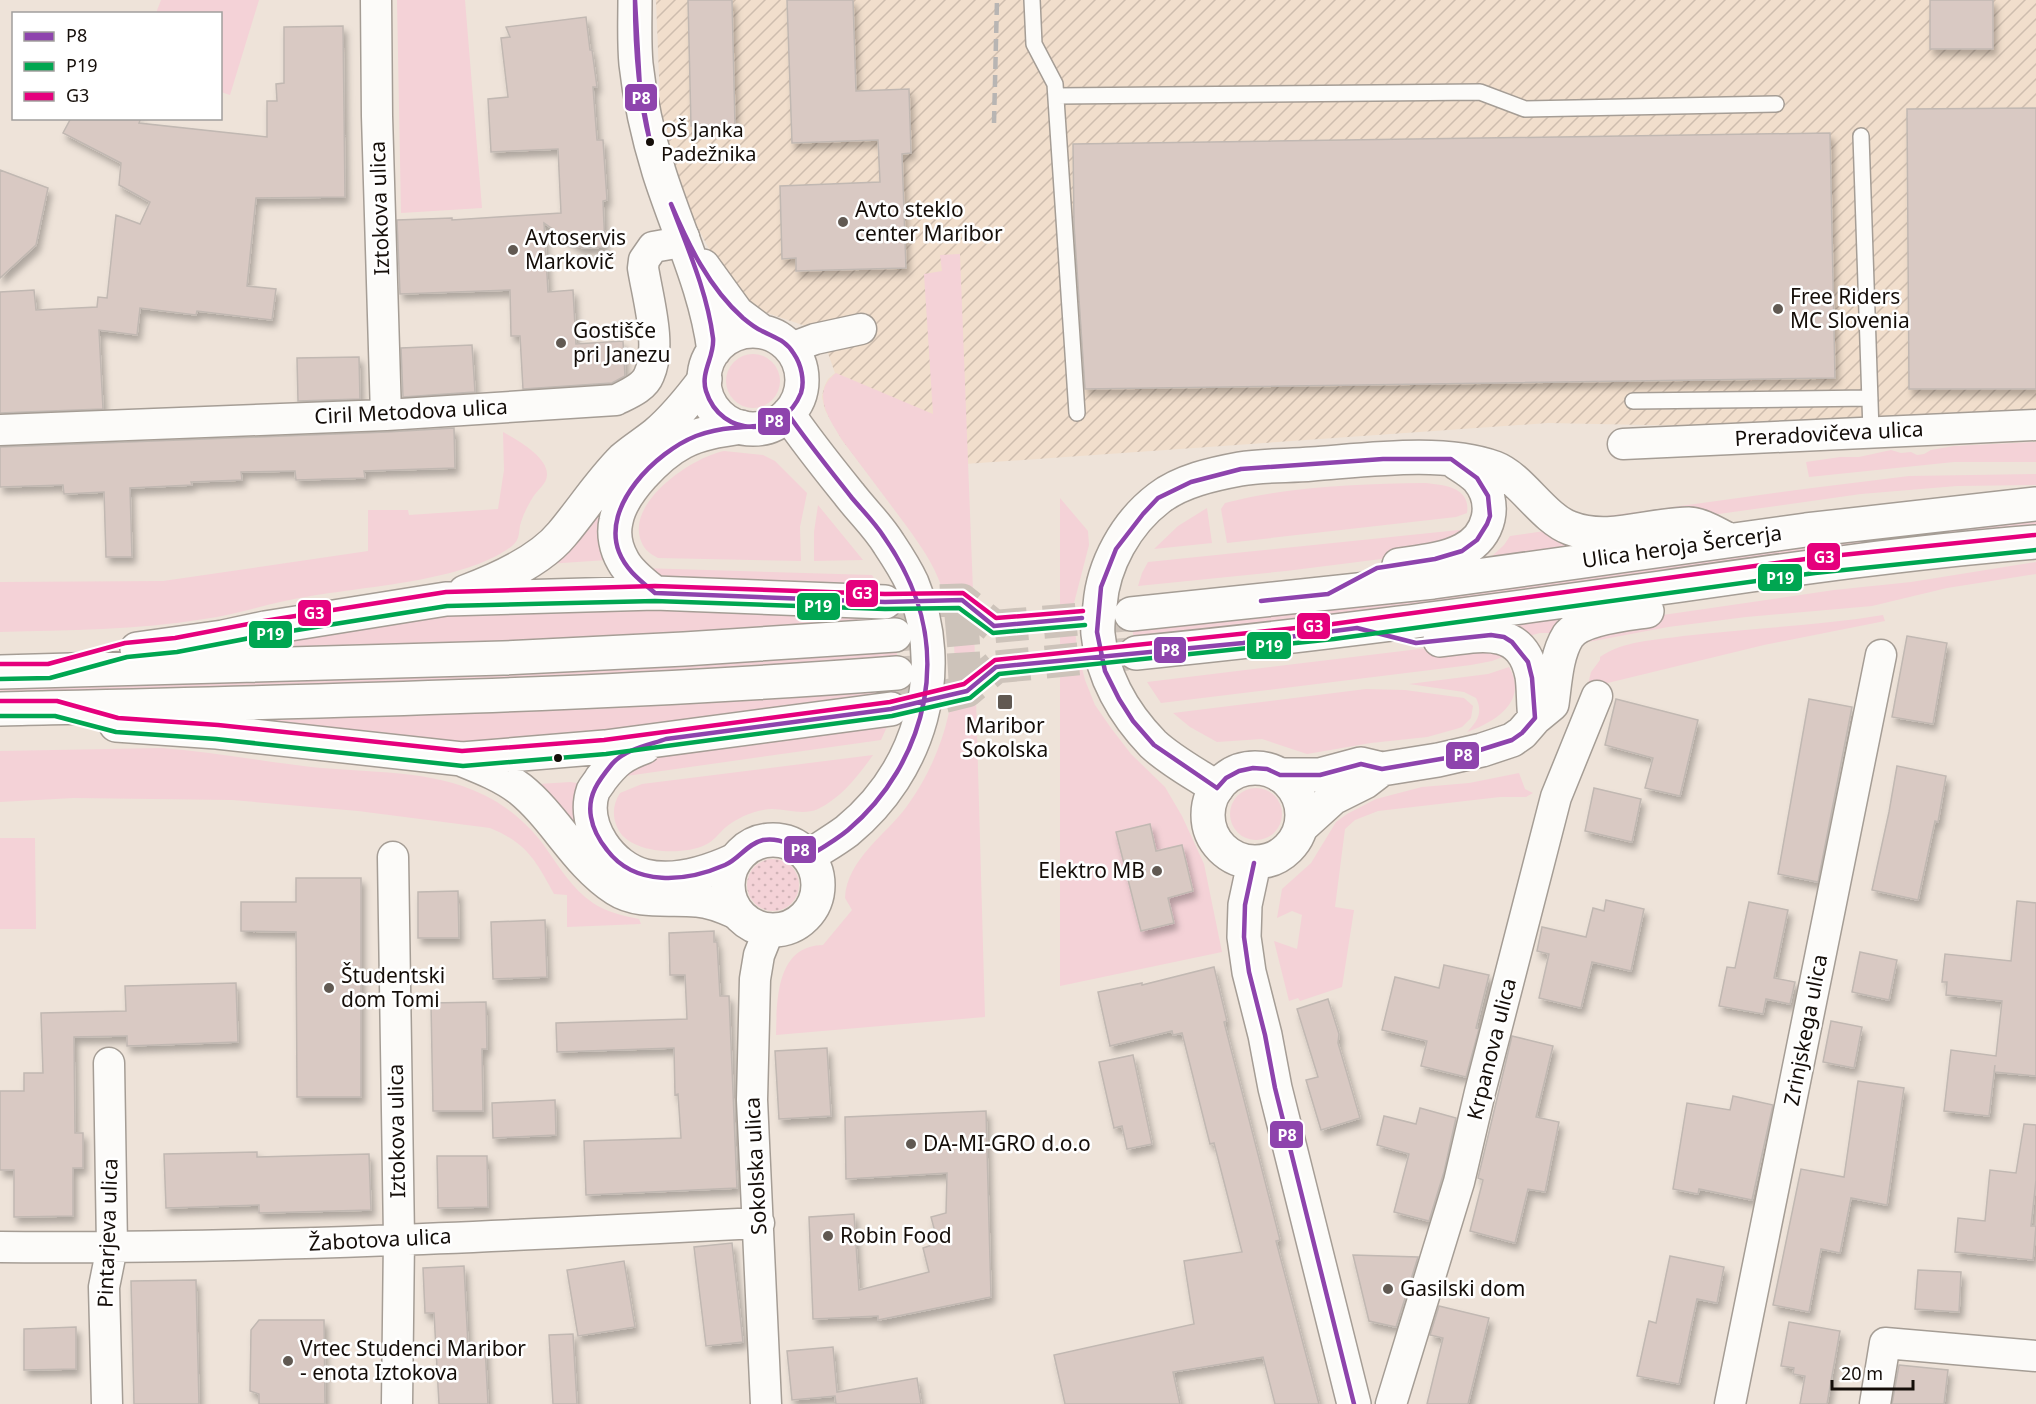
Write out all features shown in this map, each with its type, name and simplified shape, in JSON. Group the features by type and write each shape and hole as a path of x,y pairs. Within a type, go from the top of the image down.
{"main road":[{"path":"635,0 636,63 645,120 660,174 684,237 710,324 706,390 715,409 730,423 741,427"},
{"path":"655,593 634,576 623,562 617,548 615,534 616,520 622,504 639,478 683,442 715,432 771,425 788,414 800,394 802,382 801,370 791,348 783,340 761,331 737,313 684,237"},
{"path":"446,599 494,581 534,558 561,536 624,458 667,424 687,403 728,338 738,333 761,331"},
{"path":"788,414 812,449 888,541 912,583 923,621 928,653 927,690 909,754 888,788 858,821 846,832 809,856"},
{"path":"1216,788 1155,745 1133,721 1105,671 1097,632 1101,587 1116,549 1143,514 1165,494 1191,482 1241,469 1383,459 1451,459 1474,462 1497,469 1550,515 1569,528 1599,534 1692,524 1729,540"},
{"path":"1328,594 1377,568 1435,559 1462,551 1477,540 1490,516 1488,496 1477,478 1451,459"},
{"name":"Ulica heroja Šercerja","path":"1131,614 1328,594 1568,564 1729,540 2036,504"},
{"path":"1136,653 1357,628 1865,559 2036,542"},
{"path":"1280,774 1299,796 1303,812 1301,827 1295,842 1284,854 1270,861 1254,863 1232,856 1216,841 1211,831 1208,809 1216,788 1226,778 1239,771 1260,768 1280,774 1320,775 1360,764 1382,769 1464,755 1497,746 1522,733 1552,704 1560,658 1568,637 1573,631 1593,621 1617,615 1683,605 1743,575"},
{"path":"48,671 126,650 188,643 265,628 446,599 655,593 885,602"},
{"path":"1357,628 1416,643 1468,636 1504,637 1521,651 1528,662 1532,678 1535,718"},
{"path":"0,672 503,658 894,635"},
{"path":"0,709 400,699 624,690 897,673"},
{"path":"56,708 117,725 218,732 462,759 666,740 891,709"},
{"path":"666,740 632,751 615,761 594,790 590,808 601,844 613,858 627,868 644,876 658,878 670,878 704,871 735,860"},
{"path":"462,759 489,770 521,790 600,877 618,891 641,898 699,900 714,903 736,912 747,922 759,928 782,929 797,924 813,908 818,894 819,881 809,856 798,847 780,839 756,842 746,848 735,860 730,870 729,897 736,912"},
{"path":"1301,827 1333,798 1365,782 1382,769"},
{"path":"1254,863 1245,905 1244,936 1249,972 1265,1035 1275,1088 1354,1404"}],"street":[{"name":"Iztokova ulica","path":"376,0 386,415"},
{"name":"Ciril Metodova ulica","path":"0,430 386,415 616,400 634,392 649,376 656,346 643,268 644,260 653,248 670,244 684,237"},
{"path":"791,348 815,339 861,329"},
{"name":"Preradovičeva ulica","path":"1623,444 2036,425"},
{"name":"Zrinjskega ulica","path":"1730,1404 1881,655"},
{"name":"Krpanova ulica","path":"1391,1404 1460,1182 1480,1092 1556,797 1597,696"},
{"name":"Iztokova ulica","path":"393,857 399,1238 397,1404"},
{"name":"Sokolska ulica","path":"766,1404 752,1100 755,979 759,955 769,930"},
{"name":"Pintarjeva ulica","path":"107,1404 104,1287 112,1247 109,1063"},
{"name":"Žabotova ulica","path":"0,1246 314,1244 399,1238 759,1223"},
{"path":"1875,1404 1885,1343 2036,1356"}],"lane":[{"path":"1032,0 1034,44 1056,84 1077,413"},
{"path":"1056,96 1480,92 1525,109 1776,104"},
{"path":"1861,136 1871,432"},
{"path":"1633,401 1870,398"}],"shaded area":[{"path":"161,0 259,0 230,95 222,92 222,12 156,12"},
{"path":"397,0 465,0 482,208 401,213"},
{"path":"656,0 2036,0 2036,430 1992,432 1548,423 866,471 842,440 825,410 822,397 824,387 835,373 820,331 761,311 728,286 695,222 661,128"},
{"path":"960,254 973,591 985,1017 776,1035 779,991 788,965 796,955 808,948 823,945 852,910 845,898 847,884 860,859 907,806 924,780 947,722 953,691 955,660 952,629 945,598 934,569 912,533 842,440 824,406 824,389 836,373 933,414 924,274 942,271 940,255"},
{"path":"748,354 758,354 768,358 776,366 780,381 776,396 768,404 758,408 748,408 738,404 730,396 726,386 726,376 730,366 738,358"},
{"path":"503,432 523,444 543,462 547,478 526,509 515,543 492,558 443,575 298,598 217,617 179,623 102,629 0,632 0,582 163,581 368,551 368,510 408,510 409,515 498,509 504,470"},
{"path":"2036,442 2036,462 1954,462 1809,477 1806,462 1859,457 1891,450 1901,453 1911,452 1917,455 1954,446"},
{"path":"724,451 763,455 775,461 807,493 800,527 801,561 658,558 644,547 640,538 639,524 644,509 654,495 681,471 711,455"},
{"path":"2036,474 2036,485 1957,486 1861,494 1662,522 1585,521 1589,515 1597,517 1615,515 1909,476"},
{"path":"1425,483 1455,489 1465,498 1467,513 1456,517 1227,543 1221,509 1225,503 1299,489"},
{"path":"1060,498 1088,531 1089,545 1073,607 1077,649 1085,680 1095,705 1111,728 1131,754 1165,787 1182,816 1204,864 1222,952 1060,986"},
{"path":"818,505 863,560 814,561 814,532"},
{"path":"1207,508 1212,543 1154,549 1178,526"},
{"path":"601,509 607,560 547,564"},
{"path":"2036,519 2036,527 1511,594 1134,639 1132,628 1728,555"},
{"path":"1459,530 1473,532 1429,553 1138,586 1148,562"},
{"path":"1545,531 1584,547 1491,560 1491,557 1510,536"},
{"path":"2036,562 2036,574 1947,588 1872,606 1746,617 1668,627 1583,643 1591,636 1649,617 1834,590 1911,582"},
{"path":"641,568 872,575 883,594 678,586"},
{"path":"643,605 881,614 880,623 730,633 232,652 254,643 425,614"},
{"path":"1572,615 1554,633 1540,633 1525,637 1508,624"},
{"path":"1883,615 1885,621 1764,645 1587,688 1591,672 1600,657 1629,644 1683,636"},
{"path":"1469,643 1505,656 1471,665 1161,703 1147,682"},
{"path":"896,648 898,660 667,673 0,695 0,686"},
{"path":"1509,667 1514,679 1515,690 1512,700 1498,716 1467,732 1478,716 1479,708 1476,698 1464,692 1409,684 1488,674"},
{"path":"896,688 894,696 650,730 457,744 233,720 313,715"},
{"path":"1366,689 1405,690 1464,698 1473,706 1471,718 1462,727 1427,737 1371,743 1307,754 1262,739 1217,742 1190,727 1173,713"},
{"path":"890,720 881,740 612,778 637,759"},
{"path":"162,748 311,767 421,776 464,787 493,799 531,829 571,883 585,897 609,911 639,919 641,924 567,927 567,895 554,894 529,854 513,840 490,828 358,811 232,800 74,798 0,802 0,751"},
{"path":"873,755 842,792 818,809 804,812 770,809 753,812 730,824 708,844 695,848 670,851 644,847 632,843 623,836 615,823 614,810 620,793 642,784"},
{"path":"1519,773 1525,789 1533,793 1526,797 1500,797 1378,811 1355,820 1345,829 1335,907 1354,910 1342,987 1300,1001 1298,998 1289,1001 1274,941 1297,949 1302,915 1292,911 1277,918 1282,889 1311,863 1336,822 1376,799 1422,787 1469,783"},
{"path":"570,782 583,784 580,830 539,784"},
{"path":"1251,788 1261,788 1275,795 1282,814 1275,833 1261,840 1251,840 1241,836 1234,829 1230,819 1230,809 1234,799 1241,792"},
{"path":"0,838 35,838 36,929 0,929"},
{"path":"768,859 778,859 792,866 799,885 792,904 778,911 768,911 758,907 751,900 747,890 747,880 751,870 758,863"}],"building":[{"path":"688,0 732,0 735,125 691,126"},
{"path":"787,0 853,0 856,91 909,89 911,153 902,154 906,268 796,271 796,258 782,259 780,186 880,182 878,140 792,143"},
{"path":"1930,0 1993,0 1993,49 1930,49"},
{"path":"586,17 597,87 593,87 597,140 603,140 607,200 603,201 605,247 577,246 544,223 548,292 573,290 576,344 623,341 625,376 612,383 523,389 520,336 511,336 510,290 400,294 397,220 452,218 452,220 561,213 558,149 491,152 488,99 508,97 501,38 510,37 506,27"},
{"path":"343,26 345,197 256,198 247,286 276,289 272,320 197,311 196,315 140,308 137,335 99,330 103,409 0,413 0,292 34,290 36,310 97,307 98,297 107,298 116,215 140,224 150,202 119,185 121,163 63,133 70,120 140,120 139,123 267,137 267,101 277,101 276,84 284,83 284,27"},
{"path":"2036,108 2036,389 1909,389 1907,109"},
{"path":"1830,133 1835,378 1085,389 1074,225 1073,144"},
{"path":"0,170 48,188 36,245 0,278"},
{"path":"472,345 475,392 403,397 401,348"},
{"path":"359,357 360,399 298,401 297,358"},
{"path":"454,428 455,468 364,471 365,478 296,480 295,471 241,472 242,480 130,488 132,557 106,557 104,492 64,494 63,485 0,487 0,447"},
{"path":"1907,636 1947,643 1933,724 1892,717"},
{"path":"1616,699 1698,720 1680,796 1645,788 1653,758 1605,745"},
{"path":"1809,699 1852,707 1818,882 1778,874"},
{"path":"1897,766 1946,776 1938,822 1935,821 1918,900 1872,890"},
{"path":"1594,788 1641,799 1632,842 1585,831"},
{"name":"Elektro MB","path":"1150,824 1156,851 1182,845 1193,891 1168,898 1174,923 1141,931 1116,832"},
{"name":"Študentski dom Tomi","path":"296,878 361,878 361,1097 297,1097 296,932 241,931 241,902 296,902"},
{"path":"458,891 459,938 418,938 418,892"},
{"path":"1606,900 1644,909 1631,971 1592,962 1581,1008 1539,998 1549,954 1537,951 1542,927 1586,937 1593,908 1604,911"},
{"path":"2017,901 2036,903 2036,1076 1994,1072 1989,1116 1944,1111 1951,1050 1996,1056 2002,1001 1946,995 1947,982 1942,982 1945,954 2011,961"},
{"path":"1749,902 1788,910 1774,978 1795,982 1790,1004 1766,999 1763,1014 1719,1006 1727,967 1735,968"},
{"path":"545,920 547,977 493,979 491,922"},
{"path":"714,931 714,942 717,942 720,996 729,996 737,1188 586,1195 584,1141 681,1138 678,1094 675,1095 674,1048 557,1052 556,1023 687,1019 685,975 670,975 669,933"},
{"path":"1860,952 1897,960 1889,1000 1852,992"},
{"path":"1444,965 1489,975 1476,1028 1479,1029 1466,1077 1421,1066 1427,1041 1382,1030 1395,977 1439,988"},
{"path":"1214,967 1227,1021 1224,1022 1280,1240 1276,1241 1319,1404 1275,1404 1263,1357 1173,1372 1180,1404 1065,1404 1054,1355 1194,1324 1184,1261 1242,1252 1214,1143 1210,1144 1182,1033 1173,1035 1172,1031 1110,1046 1098,992 1142,983 1142,985"},
{"path":"236,983 238,1042 127,1046 127,1036 74,1037 75,1133 83,1133 83,1168 73,1168 73,1216 14,1217 14,1170 0,1170 0,1091 24,1091 24,1073 43,1073 41,1013 126,1011 125,986"},
{"path":"1328,999 1360,1118 1321,1130 1306,1080 1318,1077 1297,1009"},
{"path":"486,1002 487,1049 482,1049 483,1111 433,1111 431,1003"},
{"path":"1831,1021 1862,1027 1854,1068 1823,1062"},
{"path":"1512,1036 1553,1046 1536,1117 1559,1122 1545,1192 1528,1189 1515,1243 1470,1231 1483,1180 1478,1178"},
{"path":"827,1048 831,1116 779,1119 775,1051"},
{"path":"1133,1055 1152,1144 1127,1149 1122,1126 1114,1128 1099,1062"},
{"path":"1858,1081 1904,1088 1887,1205 1851,1198 1840,1253 1821,1249 1809,1312 1773,1305 1801,1169 1844,1177"},
{"path":"1733,1096 1773,1105 1752,1200 1699,1189 1698,1194 1673,1189 1687,1103 1730,1110"},
{"path":"555,1100 556,1135 493,1138 492,1103"},
{"path":"1420,1108 1456,1118 1444,1172 1429,1221 1394,1212 1409,1154 1377,1145 1384,1116 1416,1124"},
{"path":"986,1111 991,1297 878,1320 878,1316 813,1319 809,1217 854,1214 859,1290 929,1272 923,1248 938,1243 931,1217 946,1213 947,1173 846,1179 845,1117"},
{"path":"2024,1124 2036,1125 2036,1180 2031,1226 2036,1226 2033,1260 1955,1252 1958,1218 1985,1221 1990,1170 2016,1173"},
{"path":"257,1152 257,1157 369,1154 371,1210 259,1213 259,1205 166,1208 164,1154"},
{"path":"437,1156 487,1156 488,1207 438,1208"},
{"path":"732,1243 743,1342 706,1346 694,1247"},
{"name":"Gasilski dom","path":"1353,1255 1418,1257 1396,1327 1369,1321"},
{"path":"1670,1256 1724,1267 1717,1303 1697,1299 1679,1384 1637,1376 1649,1321 1656,1323"},
{"path":"624,1261 635,1327 578,1336 567,1270"},
{"path":"464,1266 468,1346 485,1345 488,1404 439,1404 434,1313 425,1313 423,1268"},
{"path":"1918,1270 1961,1272 1959,1312 1915,1309"},
{"path":"196,1280 199,1404 134,1404 131,1281"},
{"path":"1439,1306 1489,1318 1468,1404 1427,1404 1443,1338 1430,1335"},
{"name":"Vrtec Studenci Maribor - enota Iztokova","path":"259,1320 324,1320 325,1404 259,1404 259,1394 250,1391 251,1330"},
{"path":"1789,1322 1840,1331 1827,1404 1800,1404 1805,1376 1793,1374 1794,1368 1781,1366"},
{"path":"76,1327 76,1369 24,1370 24,1329"},
{"path":"573,1334 577,1404 553,1404 549,1335"},
{"path":"833,1347 837,1392 917,1378 921,1404 836,1404 835,1396 792,1400 787,1351"},
{"path":"1899,1365 1948,1370 1944,1404 1892,1404"}],"tunnel":[{"path":"891,602 962,600 994,626"},
{"path":"897,635 1126,615"},
{"path":"899,673 996,667 1129,654"},
{"path":"897,708 967,691 996,667"}],"railway":[{"path":"994,123 997,0"}],"transit line":[{"name":"P8","path":"635,0 638,71 640,89 643,107 650,142 640,89 635,0"},
{"name":"P8","path":"671,204 692,250 720,293 743,318 784,342 796,358 802,378 801,393 792,408 781,418 767,425 752,427 738,425 725,418 714,407 706,391 705,377 713,345 710,321 696,270 671,204"},
{"name":"P8","path":"788,414 827,467 873,522 907,575 915,595 925,635 927,678 924,701"},
{"name":"P8","path":"788,414 761,426 722,429 696,436 665,454 636,483 625,499 618,517 616,534 619,552 634,575 655,593 885,602 962,600 994,626 1082,618"},
{"name":"P8","path":"1217,788 1154,745 1133,721 1105,671 1097,632 1101,587 1116,549 1143,514 1158,498 1191,482 1241,469 1383,459 1451,459 1477,478 1488,496 1490,516 1487,524 1477,540 1462,551 1435,559 1377,568 1328,594 1261,601"},
{"name":"G3","path":"0,701 57,701 118,718 218,725 462,751 604,740 890,702 964,684 995,660 1333,624 1813,558 2035,535"},
{"name":"P19","path":"0,716 55,716 116,732 216,739 463,766 606,754 892,716 970,698 999,674 1334,639 1815,573 2036,550"},
{"name":"G3","path":"0,664 48,664 125,643 175,638 264,621 446,592 655,586 885,594 963,593 996,618 1083,611"},
{"name":"P19","path":"0,679 50,678 127,657 177,652 266,635 447,606 655,601 885,609 959,608 993,633 1085,625"},
{"name":"P8","path":"924,701 967,691 996,667 1243,643 1357,628 1416,643 1491,635 1504,637 1512,642 1528,662 1532,678 1535,718 1522,733 1512,740 1464,755 1382,769 1361,764 1320,775 1280,775 1267,769 1253,768 1239,771 1226,778 1217,788"},
{"name":"P8","path":"924,701 906,756 887,788 848,830 809,856 788,843 769,839 757,842 730,862 710,871 662,878 632,870 619,862 604,846 595,830 590,809 595,788 617,759 638,748 666,739 891,709 924,701"},
{"name":"P8","path":"1254,863 1245,905 1244,937 1249,972 1265,1035 1275,1088 1354,1404"}],"place":[{"name":"OŠ Janka Padežnika","path":"650,142"},
{"name":"Avto steklo center Maribor","path":"843,222"},
{"name":"Avtoservis Markovič","path":"513,250"},
{"name":"Free Riders MC Slovenia","path":"1778,309"},
{"name":"Gostišče pri Janezu","path":"561,343"},
{"name":"Maribor Sokolska","path":"1005,702"},
{"name":"Elektro MB","path":"1157,871"},
{"name":"Študentski dom Tomi","path":"329,988"},
{"name":"DA-MI-GRO d.o.o","path":"911,1144"},
{"name":"Robin Food","path":"828,1236"},
{"name":"Gasilski dom","path":"1388,1289"},
{"name":"Vrtec Studenci Maribor - enota Iztokova","path":"288,1361"}]}
